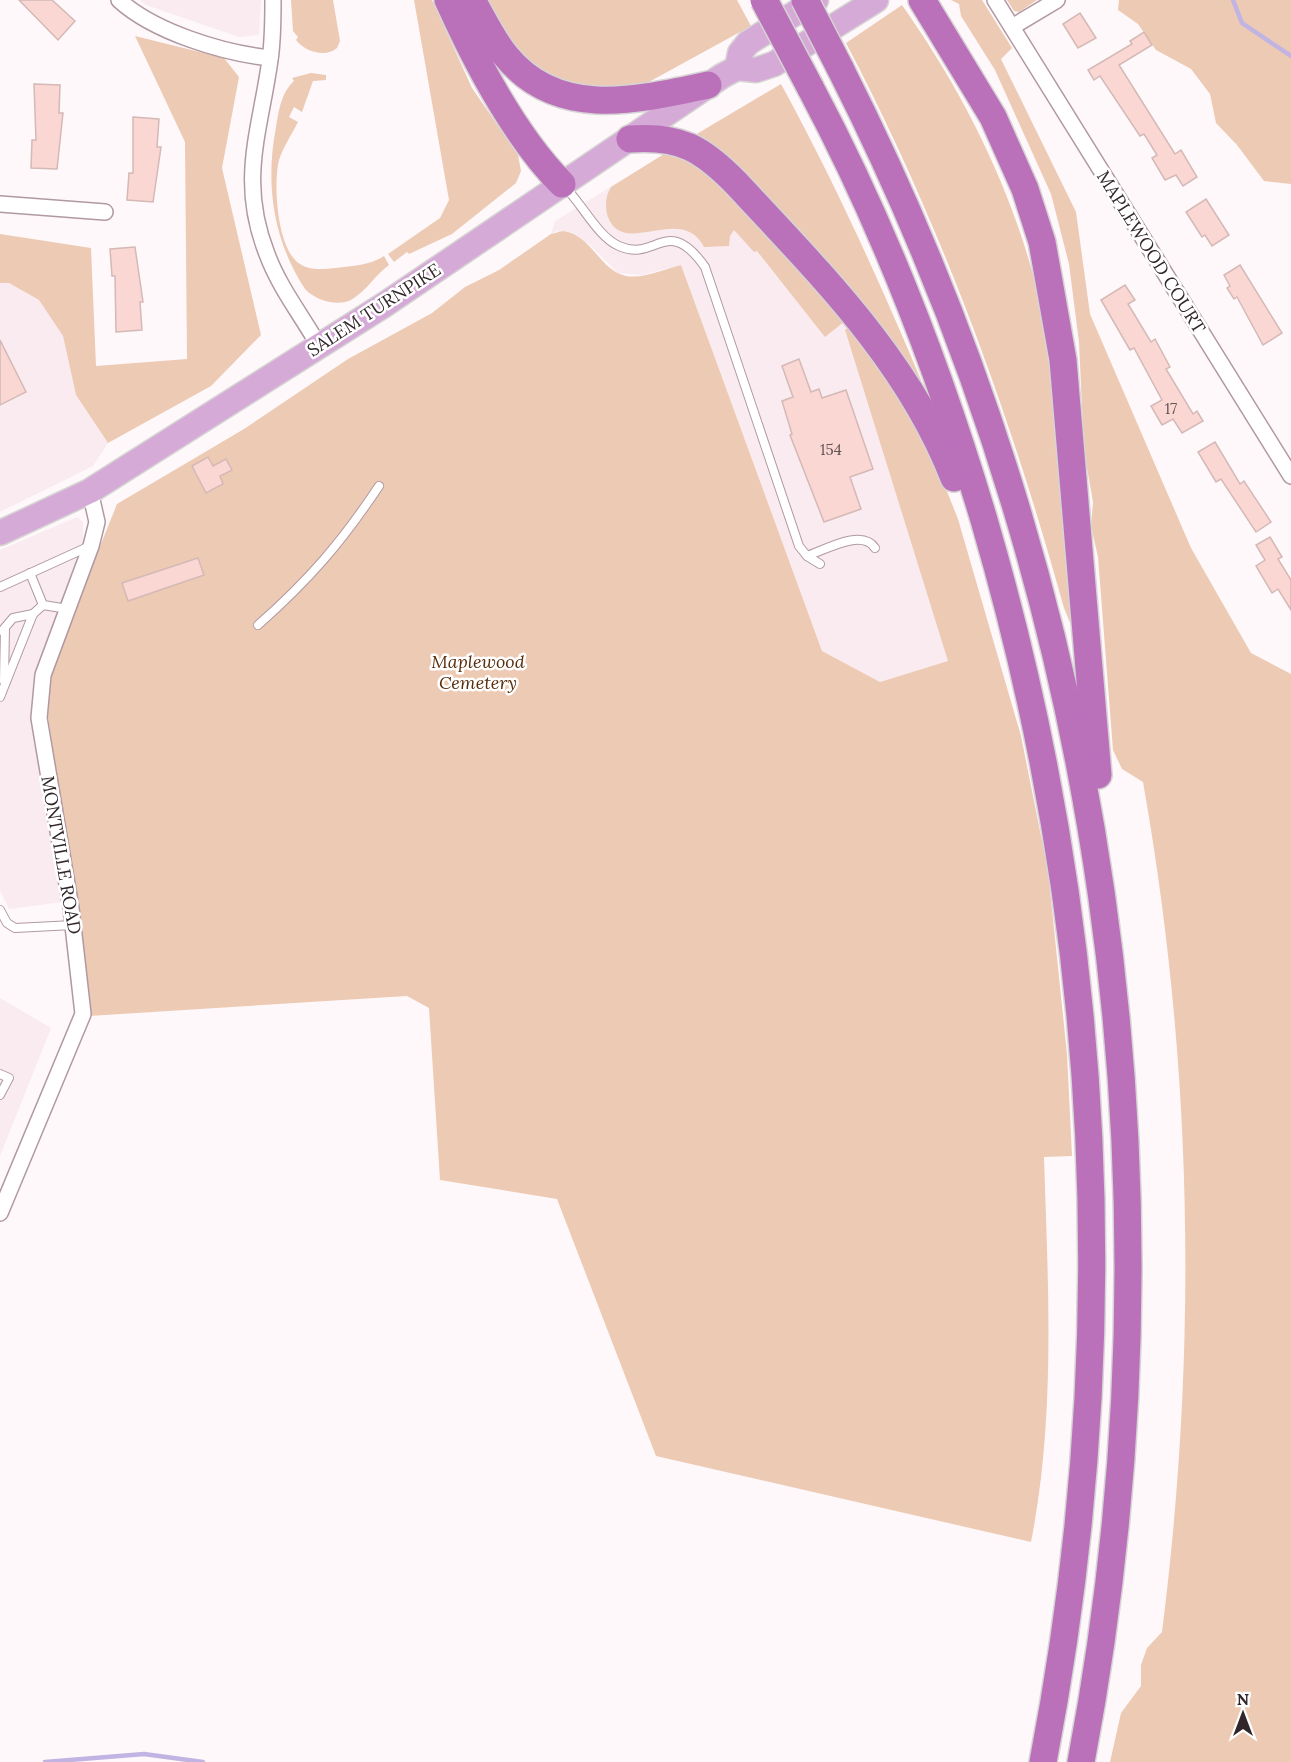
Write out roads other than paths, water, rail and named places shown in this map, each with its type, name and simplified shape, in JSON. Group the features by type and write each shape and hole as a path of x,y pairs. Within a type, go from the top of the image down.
{"highway":[{"path":"448,0 473,51 514,120 541,162 562,184"},
{"path":"472,0 508,58 532,79 559,93 588,101 610,102 708,85"},
{"path":"764,0 851,170 900,283 952,419 993,554 1032,707 1058,842 1078,987 1090,1146 1093,1306 1087,1444 1068,1618 1043,1762"},
{"path":"805,0 840,68 926,250 998,449 1052,632 1095,842 1111,955 1122,1068 1128,1184 1129,1298 1126,1403 1115,1529 1099,1655 1080,1762"},
{"path":"922,0 980,93 1009,151 1036,221 1052,290 1064,367 1098,774 1095,842"},
{"path":"630,139 675,141 694,147 712,159 855,315 889,356 915,396 944,453 970,517 993,554"}],"main road":[{"path":"737,68 740,53 748,43 816,0"},
{"name":"SALEM TURNPIKE","path":"0,533 90,491 319,346 708,85 737,68 756,70 774,64 876,0"}],"street":[{"path":"119,0 139,16 171,30 245,54 270,58"},
{"path":"273,0 270,58 252,162 254,210 262,242 274,272 319,346"},
{"name":"MAPLEWOOD COURT","path":"995,0 1291,476"},
{"path":"1012,27 1057,0"},
{"path":"0,204 105,212"},
{"name":"MONTVILLE ROAD","path":"0,1213 83,1014 73,925 39,718 43,675 91,546 97,522 90,491"}],"lane":[{"path":"562,184 583,206 603,233 617,245 636,249 674,240 692,248 705,267 798,546 807,556 820,564"},
{"path":"258,625 303,585 343,539 380,486"},
{"path":"807,556 860,538 872,542 875,548"},
{"path":"0,587 91,546"},
{"path":"30,573 43,605"},
{"path":"43,605 68,609"},
{"path":"0,697 33,614 43,605"},
{"path":"4,688 3,631 13,618 33,614"},
{"path":"0,911 7,923 15,928 73,925"},
{"path":"0,1074 9,1078 0,1095"}],"waterway":[{"path":"1233,0 1242,23 1291,56"},
{"path":"45,1762 144,1754 203,1762"}],"park label":[{"name":"Maplewood Cemetery","path":"478,672"}]}
